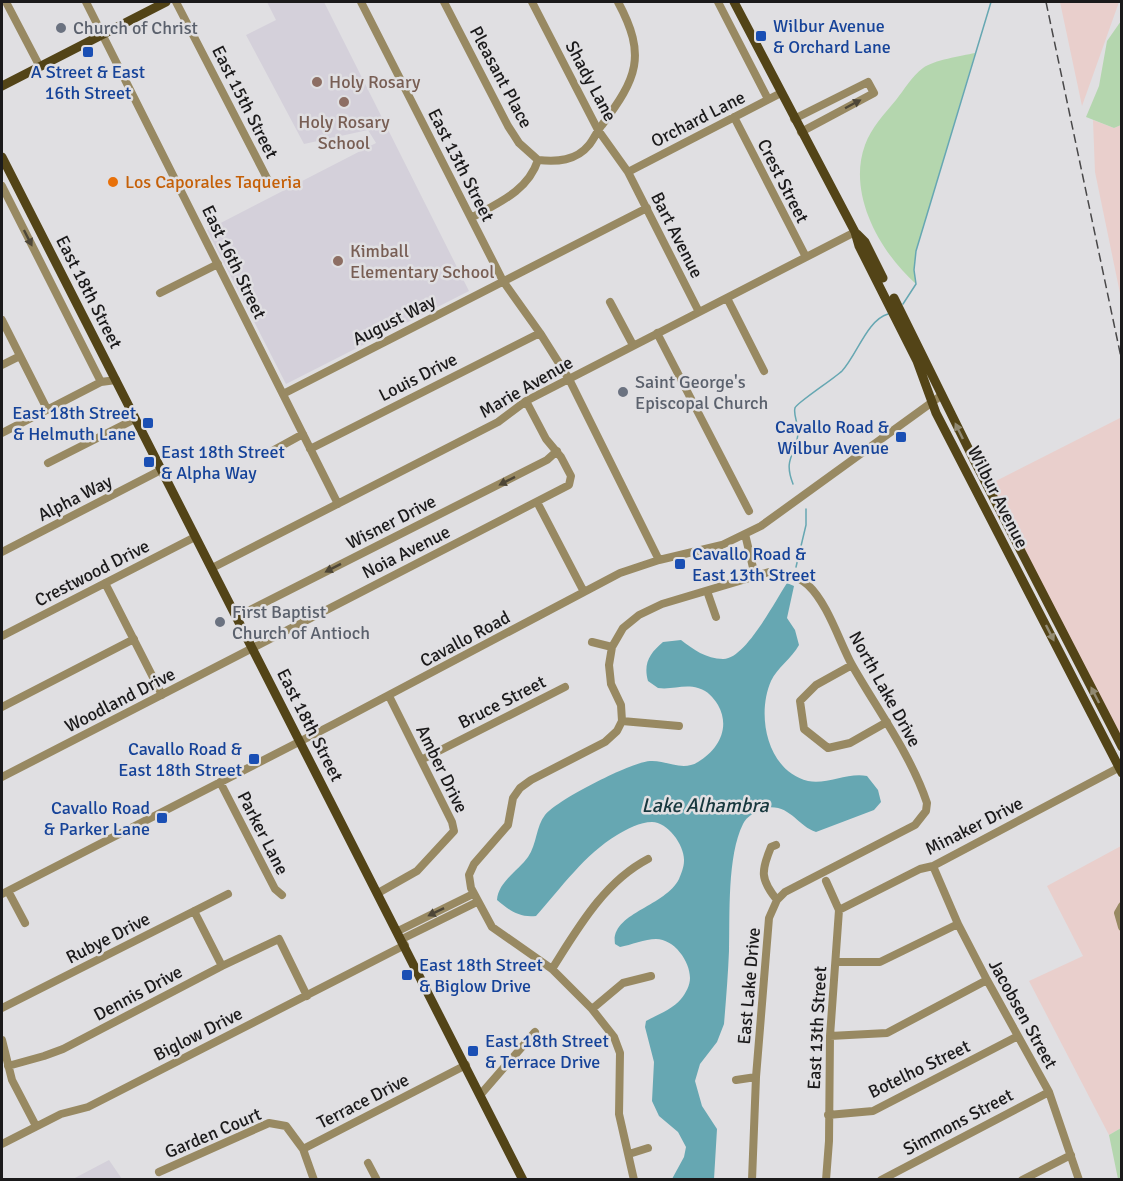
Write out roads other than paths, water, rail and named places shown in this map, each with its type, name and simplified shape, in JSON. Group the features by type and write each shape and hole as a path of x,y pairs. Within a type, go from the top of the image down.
{"main road":[{"path":"2,86 166,2"},
{"name":"Wilbur Avenue","path":"734,2 855,232 859,246 917,361 932,402 1120,769"},
{"name":"East 18th Street","path":"3,164 402,938 522,1179"},
{"name":"Wilbur Avenue","path":"855,232 865,242 1122,747"},
{"path":"1029,592 1037,599 1043,610 1052,612"}],"street":[{"path":"6,2 40,67"},
{"name":"East 16th Street","path":"86,2 338,504"},
{"name":"East 15th Street","path":"176,2 270,184"},
{"name":"East 13th Street","path":"361,2 503,281 540,333 568,379 659,560"},
{"name":"Pleasant Place","path":"444,2 508,126 519,143 538,160"},
{"name":"Shady Lane","path":"531,2 598,130 628,172"},
{"path":"471,218 518,191 535,169 538,160 550,161 578,156 589,145 623,96 631,81 634,41 628,21 618,2"},
{"path":"718,2 768,99"},
{"path":"794,119 868,82 874,93 801,132"},
{"name":"Orchard Lane","path":"628,172 781,93"},
{"name":"Crest Street","path":"734,117 806,258"},
{"name":"Bart Avenue","path":"628,172 699,312"},
{"path":"2,186 101,382"},
{"name":"August Way","path":"283,394 647,208"},
{"name":"Marie Avenue","path":"212,568 498,422 526,401 855,232"},
{"path":"160,293 218,264"},
{"path":"727,298 764,370"},
{"path":"610,302 633,345"},
{"path":"2,320 47,409"},
{"name":"Louis Drive","path":"310,449 540,333"},
{"path":"657,333 749,511"},
{"path":"2,365 20,356"},
{"path":"2,432 101,382 116,380"},
{"name":"Cavallo Road","path":"5,893 389,696 620,573 659,560 722,545 745,534 770,520 942,396"},
{"path":"526,401 546,439 557,452"},
{"path":"48,463 135,419"},
{"path":"274,450 303,434"},
{"name":"Noia Avenue","path":"252,648 569,485 571,476 557,452"},
{"name":"Wisner Drive","path":"236,617 547,460 557,452"},
{"name":"Alpha Way","path":"2,552 161,470"},
{"path":"537,502 584,592"},
{"path":"634,1179 619,1114 620,1053 614,1037 592,1009 552,969 492,927 475,898 469,875 474,864 508,825 513,798 520,788 531,780 606,742 617,731 622,721 621,705 612,684 609,665 612,647 623,628 639,615 662,604 755,576 745,534"},
{"name":"Crestwood Drive","path":"2,636 195,537"},
{"name":"North Lake Drive","path":"755,576 769,572 790,575 808,586 817,595 852,665 887,722 927,803 926,811 915,825 785,892 777,900"},
{"path":"105,583 162,695"},
{"path":"707,591 716,617"},
{"path":"2,707 134,639"},
{"path":"592,642 612,647"},
{"name":"Woodland Drive","path":"2,777 252,648"},
{"path":"852,665 816,685 800,701 804,729 828,748 850,743 887,722"},
{"name":"Bruce Street","path":"421,760 565,687"},
{"name":"Amber Drive","path":"378,893 417,871 454,831 452,822 389,696"},
{"path":"622,721 679,726"},
{"name":"Minaker Drive","path":"839,910 920,869 933,866 1120,769"},
{"name":"Parker Lane","path":"220,782 274,889 282,896"},
{"path":"776,845 771,847 763,867 765,886 777,900"},
{"path":"552,969 592,906 635,866 648,859"},
{"name":"Jacobsen Street","path":"933,866 958,924 1049,1092 1079,1179"},
{"name":"East 13th Street","path":"826,881 839,910 830,1036 826,1179"},
{"path":"5,893 25,923"},
{"name":"Rubye Drive","path":"2,1008 228,894"},
{"name":"Biglow Drive","path":"2,1144 61,1114 88,1107 307,996 402,938 475,898"},
{"name":"East Lake Drive","path":"752,1179 756,1077 769,918 777,900"},
{"path":"1122,906 1118,913 1122,927"},
{"path":"194,911 222,966"},
{"path":"836,962 880,962 958,924"},
{"name":"Dennis Drive","path":"8,1066 63,1049 222,966 279,939 307,996"},
{"path":"592,1009 623,984 651,976"},
{"path":"830,1036 887,1033 987,980"},
{"path":"481,1094 535,1032"},
{"name":"Botelho Street","path":"828,1115 873,1111 1018,1036"},
{"path":"2,1040 12,1080 36,1126"},
{"name":"Terrace Drive","path":"314,1179 303,1149 466,1065"},
{"path":"736,1080 756,1077"},
{"name":"Simmons Street","path":"881,1179 1049,1092"},
{"name":"Garden Court","path":"159,1172 269,1122 286,1126 303,1149"},
{"path":"629,1154 648,1148"},
{"path":"1022,1179 1071,1155"},
{"path":"368,1163 376,1179"}],"water":[{"name":"Lake Alhambra","path":"787,583 794,586 787,618 795,630 799,645 774,676 767,695 765,725 774,754 794,775 808,781 867,776 878,790 881,802 874,810 816,832 787,812 773,807 758,810 744,821 734,852 732,869 724,1024 717,1042 700,1064 695,1081 702,1106 717,1129 714,1179 672,1179 684,1157 686,1147 678,1132 659,1116 652,1101 654,1062 645,1027 646,1021 678,1003 686,992 690,978 689,971 680,952 663,940 647,940 620,947 615,944 616,933 621,925 629,917 662,897 679,879 684,855 679,842 669,830 658,823 643,823 625,830 594,852 536,916 524,916 510,910 497,900 498,894 505,882 528,857 540,824 552,808 578,792 627,768 650,761 680,766 692,765 705,757 717,745 723,730 723,722 716,702 698,688 658,688 648,681 646,669 649,659 654,650 663,642 681,640 711,657 723,659 732,657 750,640"}],"waterway":[{"path":"903,304 916,284 914,270 916,251 991,2"},
{"path":"793,484 789,467 797,439 795,408 842,371 868,330 888,314"},
{"path":"796,567 806,525 806,509"}],"railway":[{"path":"1046,2 1122,362"}],"place":[{"name":"Church of Christ","path":"61,28"},
{"name":"Wilbur Avenue & Orchard Lane","path":"761,36"},
{"name":"A Street & East 16th Street","path":"88,52"},
{"name":"Holy Rosary","path":"317,82"},
{"name":"Holy Rosary School","path":"344,102"},
{"name":"Los Caporales Taqueria","path":"113,182"},
{"name":"Kimball Elementary School","path":"338,261"},
{"name":"Saint George's Episcopal Church","path":"623,392"},
{"name":"East 18th Street & Helmuth Lane","path":"148,423"},
{"name":"Cavallo Road & Wilbur Avenue","path":"901,437"},
{"name":"East 18th Street & Alpha Way","path":"149,462"},
{"name":"Cavallo Road & East 13th Street","path":"680,564"},
{"name":"First Baptist Church of Antioch","path":"220,622"},
{"name":"Cavallo Road & East 18th Street","path":"254,759"},
{"name":"Cavallo Road & Parker Lane","path":"162,818"},
{"name":"East 18th Street & Biglow Drive","path":"407,975"},
{"name":"East 18th Street & Terrace Drive","path":"473,1051"}]}
